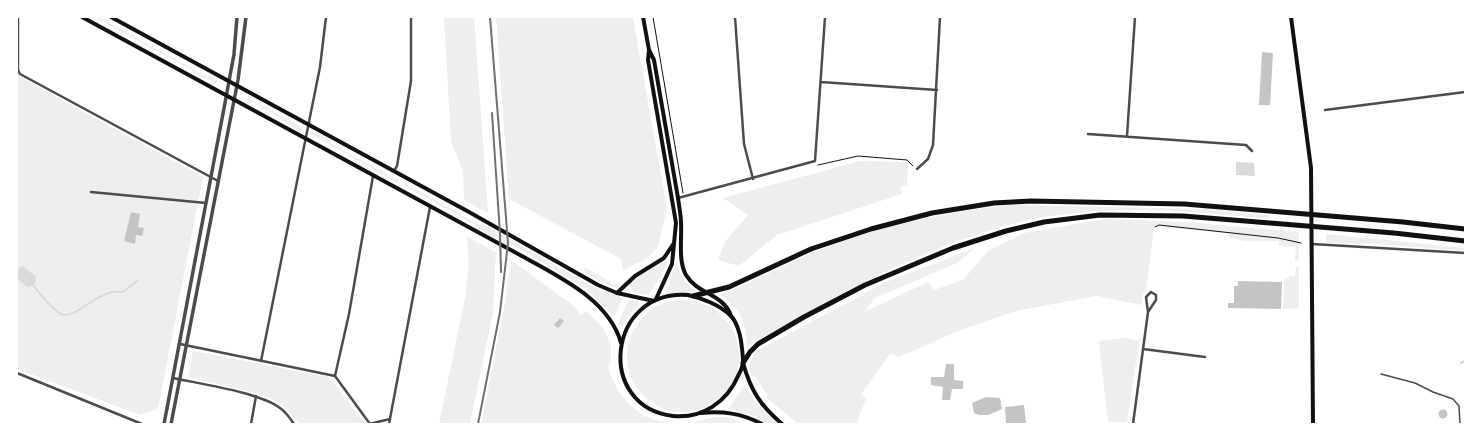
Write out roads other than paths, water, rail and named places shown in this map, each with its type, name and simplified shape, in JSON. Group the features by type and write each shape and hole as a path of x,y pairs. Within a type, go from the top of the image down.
{"highway":[{"path":"693,296 728,287 811,249 871,229 932,213 994,203 1031,201 1184,204 1465,229"},
{"path":"743,363 750,352 758,344 804,317 865,285 953,248 1006,230 1044,222 1100,215 1183,216 1465,241"}],"main road":[{"path":"82,17 520,255 574,287 592,301 616,328 621,343"},
{"path":"111,17 237,87 394,171 598,285 617,292 655,300 677,295 693,296 711,303 732,316"},
{"path":"643,17 649,50 648,60 675,208 675,241 672,264 655,300 633,317 626,329 621,343 620,355 622,373 630,390 638,399 653,410 665,414 685,416 731,412 762,424"},
{"path":"1292,17 1311,157 1313,424"},
{"path":"649,50 654,60 678,198 684,270 692,282 724,304 732,316 740,338 743,363 750,385 756,397 766,410 782,424"},
{"path":"617,292 635,276 664,258 675,241"},
{"path":"699,414 714,406 729,393 743,363"}],"street":[{"path":"18,17 18,70 20,74 218,181"},
{"path":"164,424 227,95 235,43 237,17"},
{"path":"170,424 237,87 246,17"},
{"path":"261,361 320,67 326,17"},
{"path":"394,171 397,166 408,107 411,81 411,17"},
{"path":"735,17 744,144 753,179"},
{"path":"678,198 753,179 815,161 825,17"},
{"path":"917,169 928,159 931,153 937,90 940,17"},
{"path":"1127,136 1135,17"},
{"path":"821,82 937,90"},
{"path":"1325,110 1465,92"},
{"path":"1088,134 1246,145 1252,151"},
{"path":"335,376 373,176"},
{"path":"90,192 207,203"},
{"path":"389,424 430,206"},
{"path":"1312,244 1465,253"},
{"path":"1133,424 1148,312 1146,297 1151,292 1156,295 1156,300 1148,312"},
{"path":"180,344 335,376 370,424 390,419"},
{"path":"1143,349 1205,357"},
{"path":"17,373 142,424"},
{"path":"173,378 256,396 279,407 286,413 294,424"},
{"path":"250,424 256,396"}],"lane":[{"path":"1381,374 1415,383 1427,390 1453,399 1459,406 1460,424"}],"waterway":[{"path":"33,285 53,308 61,314 67,315 105,294 123,292 138,280"},
{"path":"1461,363 1465,361"}],"railway":[{"path":"478,424 500,312 508,243 490,17"},
{"path":"492,113 501,272"}]}
